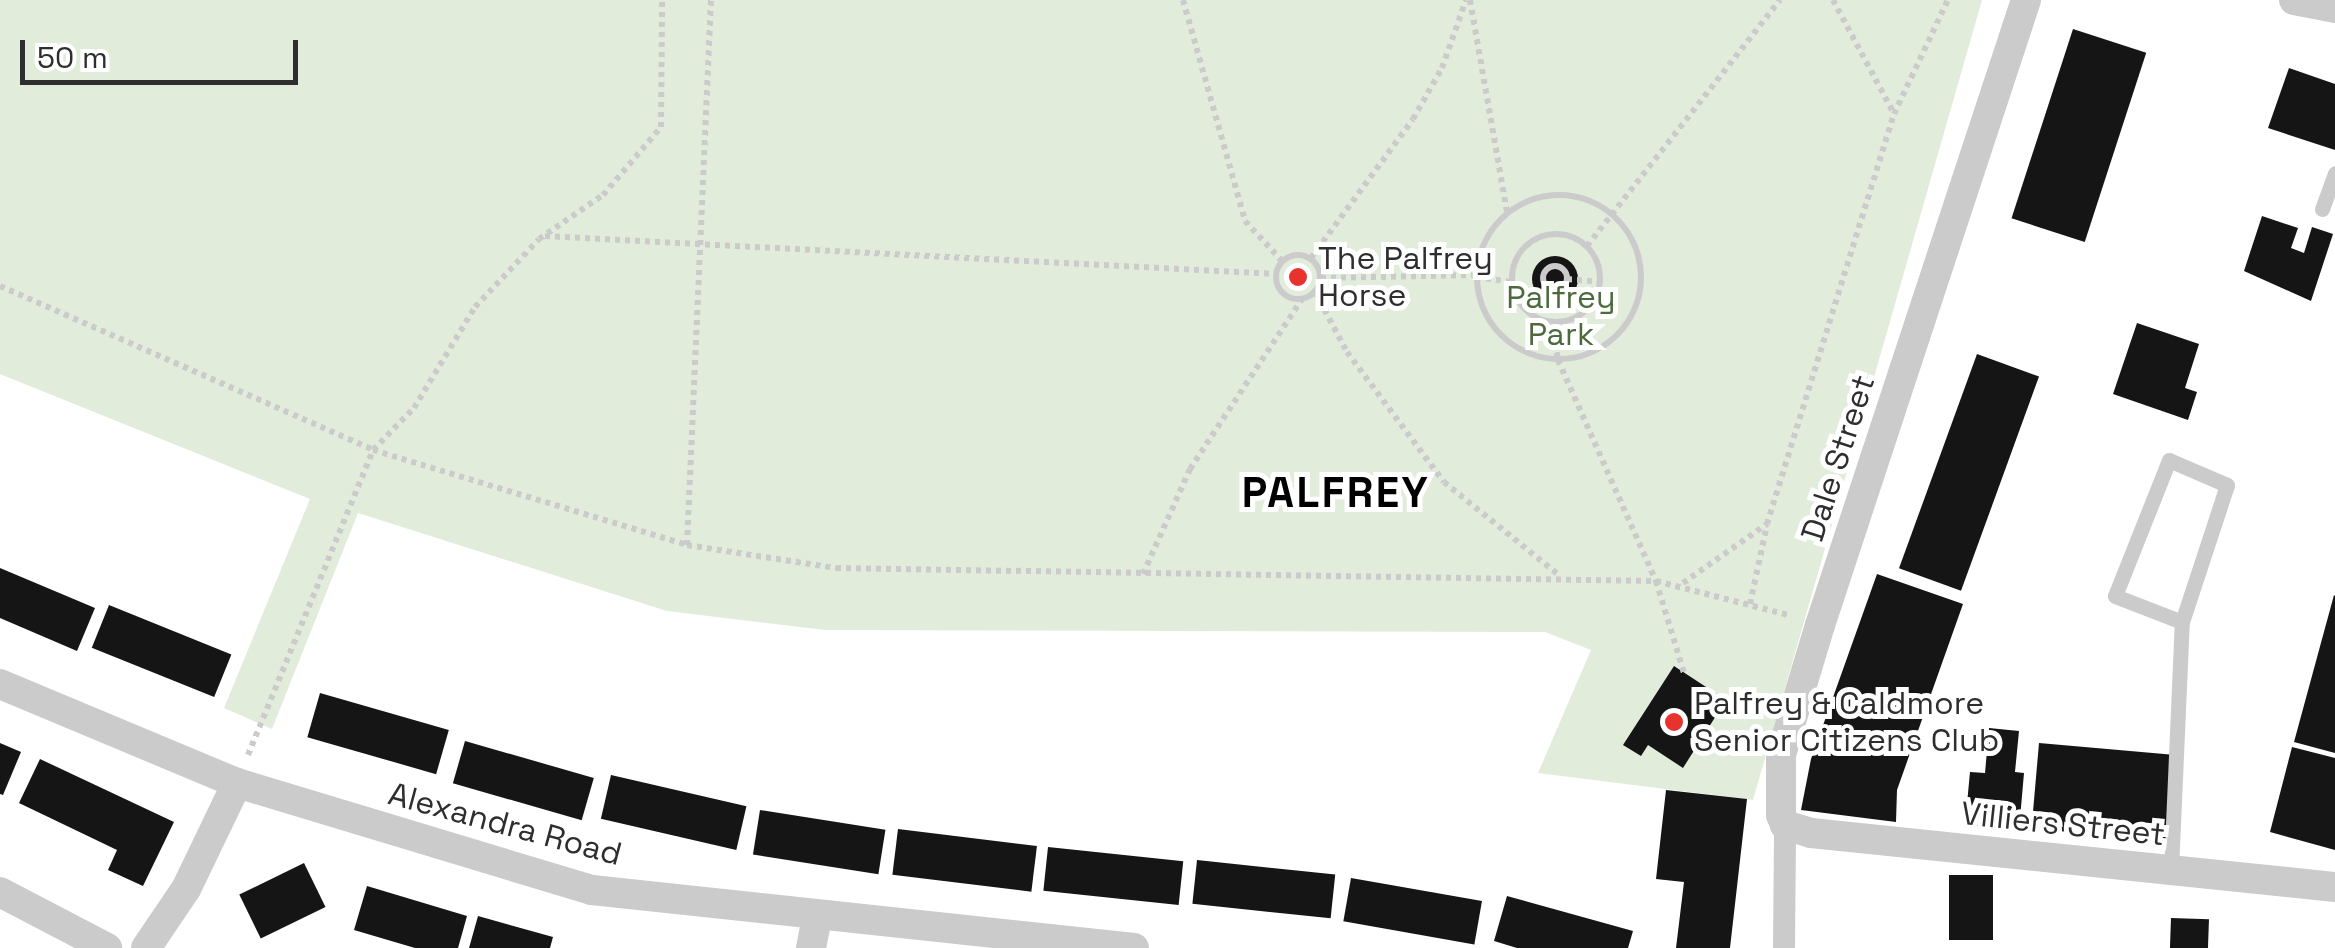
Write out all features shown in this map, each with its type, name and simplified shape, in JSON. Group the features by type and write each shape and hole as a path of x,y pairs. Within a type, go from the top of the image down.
{"street":[{"name":"Dale Street","path":"1784,948 1785,825 1776,802 1781,756 1820,624 2026,0"},
{"path":"2294,0 2335,8"},
{"name":"Alexandra Road","path":"0,684 237,783 592,890 1134,948"},
{"path":"146,948 186,889 237,783"},
{"name":"Villiers Street","path":"1785,825 2335,887"},
{"path":"0,892 107,948"},
{"path":"811,948 818,916"}],"lane":[{"path":"2322,209 2335,173"},
{"path":"2171,870 2182,622 2227,485 2170,460 2115,596 2182,622"}],"path":[{"path":"237,783 374,450 414,408 475,307 544,236 603,195 662,127 662,0"},
{"path":"687,545 711,0"},
{"path":"1183,0 1245,221 1282,262"},
{"path":"1311,258 1413,119 1442,68 1468,0"},
{"path":"1468,0 1508,212"},
{"path":"1587,246 1780,0"},
{"path":"1833,0 1894,114"},
{"path":"1750,604 1767,524 1894,114 1948,0"},
{"path":"1561,195 1594,202 1614,215 1639,258 1636,307 1605,346 1558,360 1509,344 1490,325 1476,276 1486,241 1508,212 1561,195"},
{"path":"1544,235 1573,237 1587,246 1600,282 1589,308 1551,322 1524,309 1511,282 1519,252 1544,235"},
{"path":"544,236 1276,274"},
{"path":"1142,574 1190,469 1302,299 1315,292 1321,278 1311,258 1296,254 1282,262 1276,274 1282,293 1302,299"},
{"path":"1321,278 1476,276 1511,282"},
{"path":"1566,279 1600,282"},
{"path":"0,286 374,450 687,545 836,568 1560,576 1656,581 1683,583 1820,624"},
{"path":"1315,292 1346,352 1444,482 1560,576"},
{"path":"1551,322 1558,360 1656,581 1684,673"},
{"path":"1683,583 1767,524"}],"green space":[{"name":"Palfrey Park","path":"0,0 1982,0 1753,800 1538,773 1591,650 1545,632 825,630 667,611 358,513 272,729 224,708 310,499 0,374"}],"building":[{"path":"2073,29 2146,53 2085,242 2012,218"},
{"path":"2289,68 2335,84 2335,150 2268,128"},
{"path":"2262,216 2298,228 2291,248 2304,253 2312,227 2333,234 2311,301 2244,271"},
{"path":"1555,256 1571,263 1578,279 1571,295 1555,302 1539,295 1532,279 1539,263"},
{"path":"2137,323 2199,344 2185,388 2197,392 2188,420 2113,394"},
{"path":"1977,354 2039,377 1961,591 1899,568"},
{"path":"0,568 95,608 77,651 0,618"},
{"path":"1877,574 1963,604 1897,790 1896,822 1801,810 1811,759"},
{"path":"2335,596 2335,753 2294,742"},
{"path":"109,605 231,654 214,697 92,648"},
{"name":"Palfrey & Caldmore Senior Citizens Club","path":"1674,666 1726,700 1683,768 1648,745 1641,756 1623,745"},
{"path":"320,693 449,730 436,774 307,737"},
{"path":"1989,728 2019,731 2015,772 2024,773 2019,830 1965,825 1970,772 1985,773"},
{"path":"465,741 594,778 582,820 453,783"},
{"path":"0,743 21,752 3,795 0,794"},
{"path":"2039,743 2175,755 2168,841 2032,829"},
{"path":"2292,747 2335,758 2335,850 2270,832"},
{"path":"40,759 174,822 143,886 108,870 117,850 19,803"},
{"path":"611,775 746,806 736,850 601,819"},
{"path":"1666,790 1747,799 1730,948 1676,948 1684,882 1656,879"},
{"path":"760,810 885,830 878,874 753,854"},
{"path":"898,829 1037,846 1031,892 892,875"},
{"path":"1048,847 1183,861 1179,905 1043,891"},
{"path":"1197,860 1335,875 1331,918 1192,904"},
{"path":"304,863 325,907 261,939 239,895"},
{"path":"1949,875 1993,875 1993,940 1949,940"},
{"path":"1351,878 1482,901 1474,944 1343,921"},
{"path":"367,886 467,916 458,948 415,948 354,930"},
{"path":"1507,896 1633,931 1628,948 1517,948 1494,941"},
{"path":"478,916 553,937 550,948 469,948"},
{"path":"2171,918 2209,919 2208,948 2170,948"}],"place":[{"name":"The Palfrey Horse","path":"1298,277"},
{"name":"Palfrey & Caldmore Senior Citizens Club","path":"1674,722"}],"district":[{"name":"PALFREY","path":"1336,493"}]}
